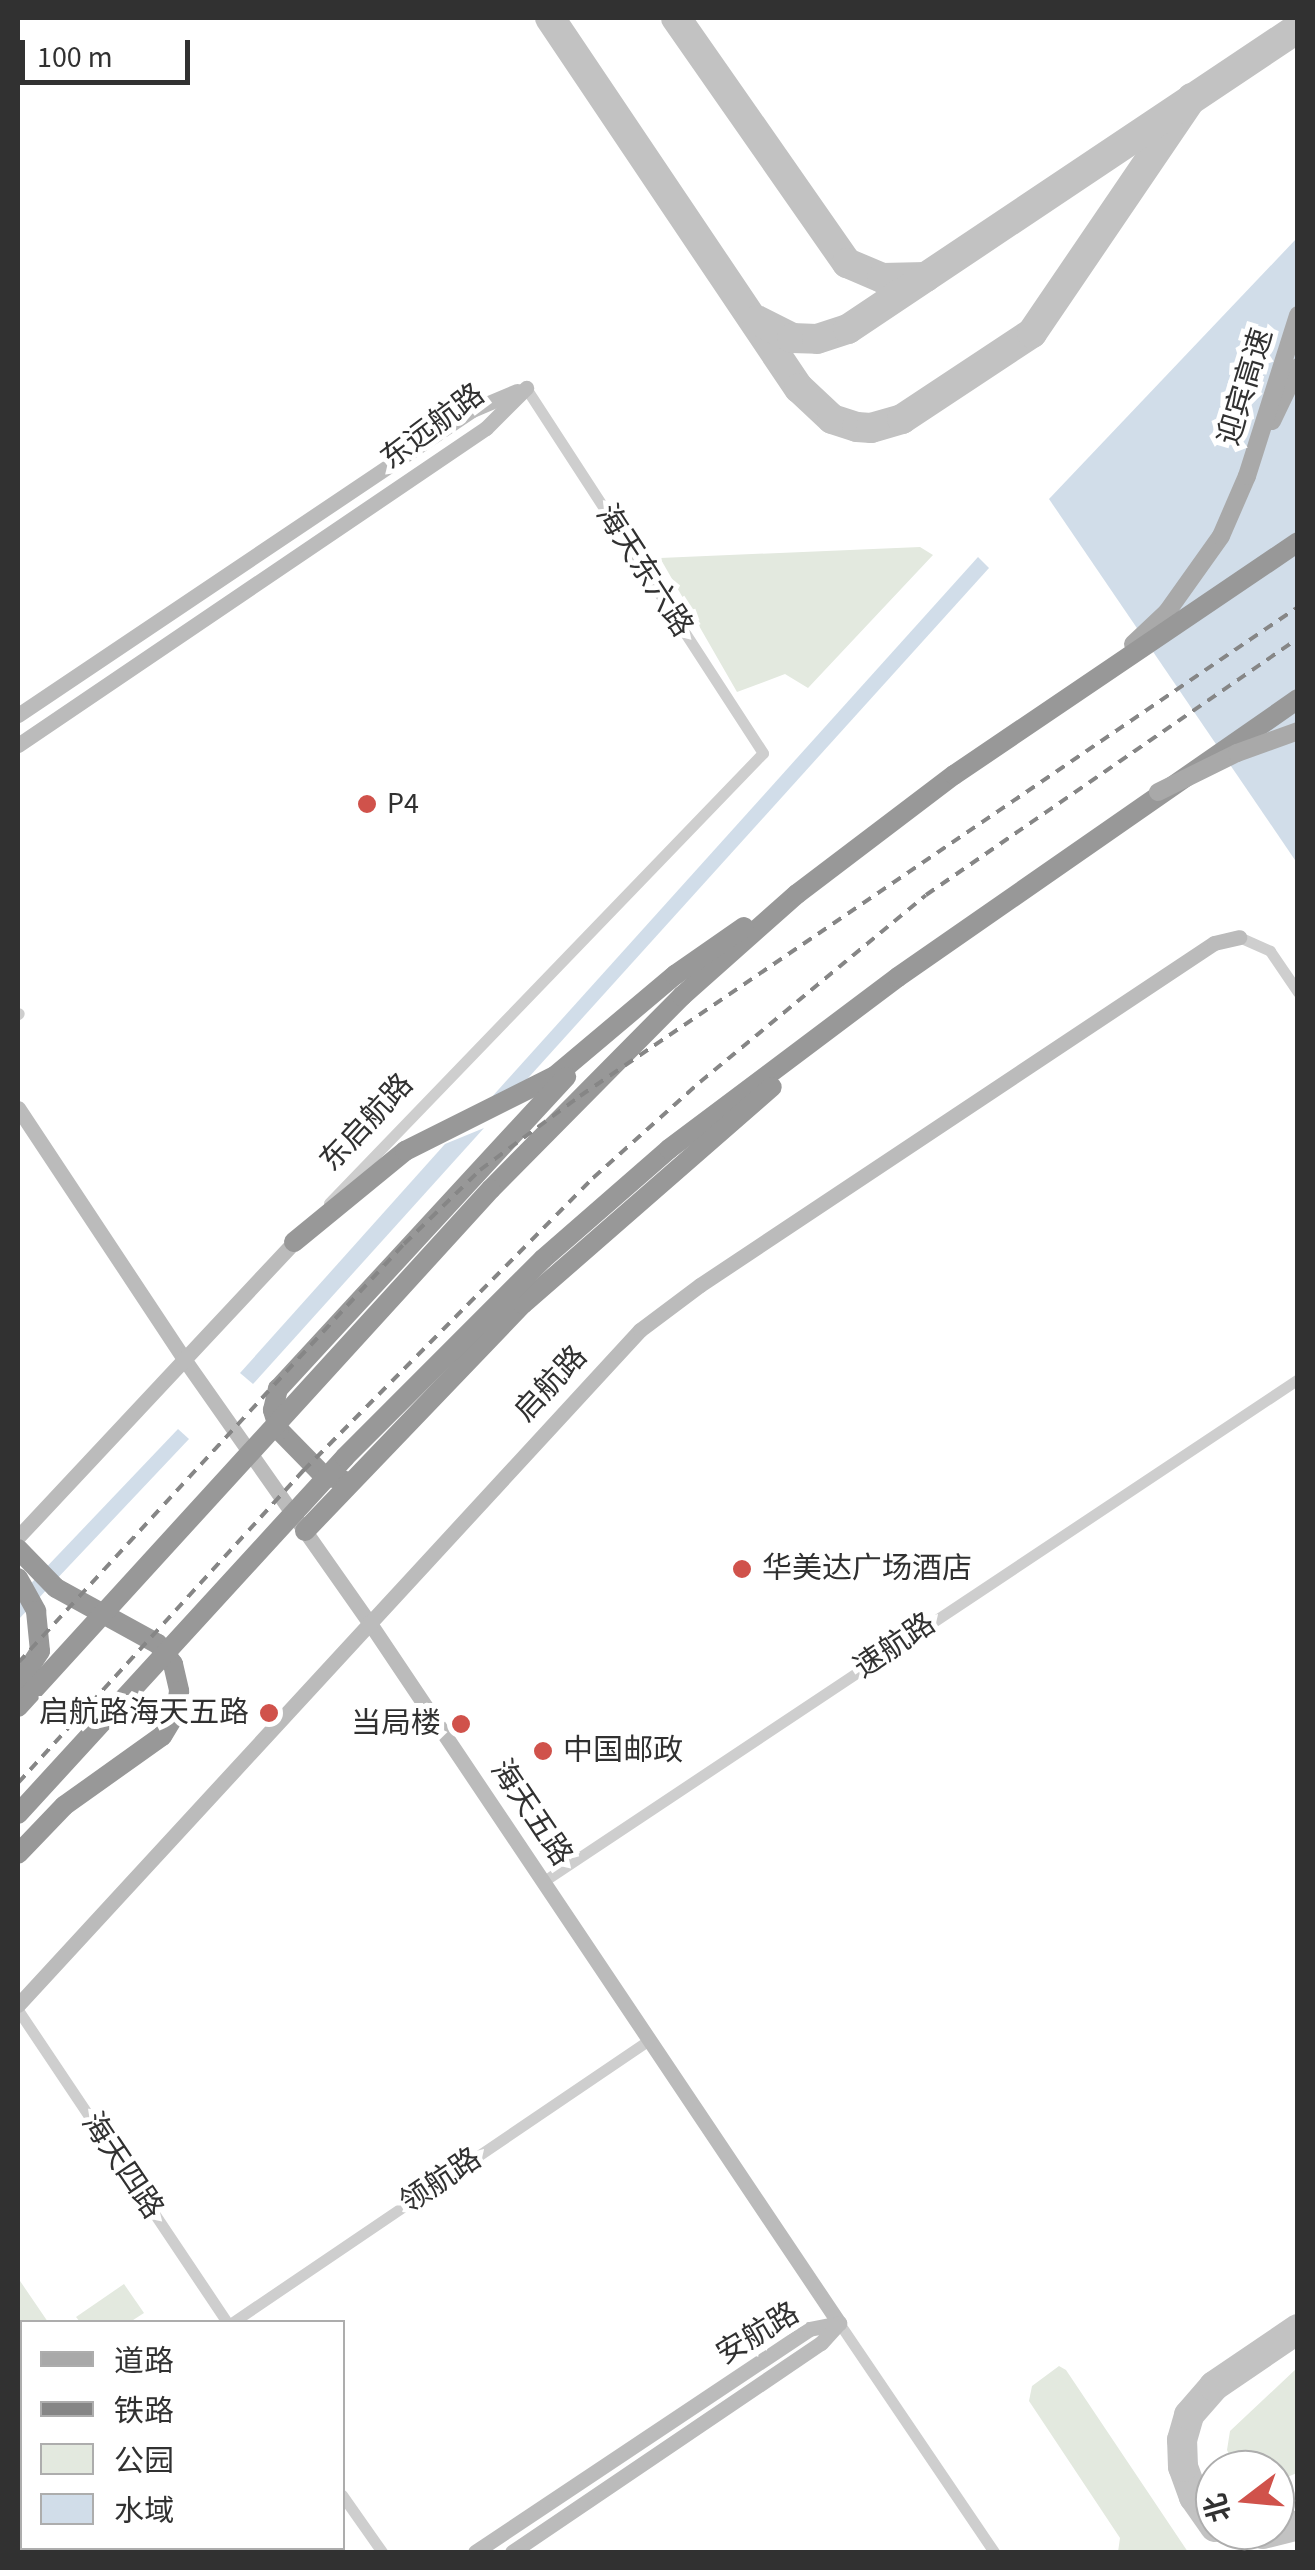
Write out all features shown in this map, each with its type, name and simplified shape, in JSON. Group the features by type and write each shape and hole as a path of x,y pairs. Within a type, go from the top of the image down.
{"highway":[{"path":"364,1469 343,1480 324,1476 279,1430 273,1410 278,1389 590,1049 675,975 797,894 1086,683 1298,542"},
{"path":"18,1814 345,1457 543,1259 669,1149 898,977 1158,792 1298,699"},
{"path":"18,1707 491,1189 668,1010 797,894"},
{"path":"305,1531 523,1304 898,977"},
{"path":"294,1242 405,1151 522,1094 590,1049"},
{"path":"18,1549 56,1588 158,1644 177,1674 176,1713 162,1736 64,1806 18,1854"},
{"path":"18,1578 38,1622 40,1651 18,1685"}],"main road":[{"name":"迎宾高速","path":"1247,476 1298,315"},
{"name":"迎宾高速","path":"1086,683 1150,631 1186,589 1221,536 1298,367"},
{"path":"1158,792 1236,753 1298,731"}],"street":[{"name":"东远航路","path":"18,715 472,410 526,388"},
{"name":"东远航路","path":"18,745 486,428 526,388"},
{"name":"海天东六路","path":"526,388 763,753"},
{"name":"东启航路","path":"18,1536 384,1142 763,753"},
{"path":"1239,937 1270,952 1298,992"},
{"name":"启航路","path":"18,2007 640,1330 700,1285 1214,943 1239,937"},
{"name":"海天五路","path":"18,1108 184,1359 370,1622 994,2552"},
{"name":"速航路","path":"544,1882 1298,1379"},
{"name":"海天四路","path":"18,2007 229,2320"},
{"name":"领航路","path":"233,2320 649,2040"},
{"name":"安航路","path":"475,2552 810,2329 838,2323"},
{"name":"安航路","path":"512,2552 821,2343 838,2323"},
{"path":"345,2498 382,2552"}],"green space":[{"path":"920,547 933,555 808,688 785,674 737,692 660,558"},
{"path":"18,2278 47,2320 20,2320 18,2441"},
{"path":"124,2284 144,2313 133,2320 76,2317"},
{"path":"1059,2366 1066,2370 1188,2552 1118,2552 1120,2538 1029,2401 1032,2386"},
{"path":"1297,2368 1297,2473 1295,2450 1227,2450 1230,2431"}],"water":[{"path":"1297,238 1297,863 1049,499"},
{"path":"978,557 989,568 520,1087 490,1099"},
{"path":"484,1128 253,1384 240,1373 445,1144"},
{"path":"178,1429 189,1439 18,1620 18,1597"}],"taxiway":[{"path":"550,18 799,388 832,419 857,427 871,428 902,419 1032,333 1192,98"},
{"path":"676,18 847,263 882,278 926,277"},
{"path":"757,320 792,338 817,339 848,329 1298,28"},
{"path":"1195,2498 1183,2467 1182,2440 1189,2415 1214,2386 1298,2329"}],"railway":[{"path":"18,1663 404,1244 480,1170 580,1096 1298,607"},
{"path":"18,1783 303,1471 593,1178 700,1082 926,895 1298,638"}],"place":[{"name":"P4","path":"367,804"},
{"name":"华美达广场酒店","path":"742,1569"},
{"name":"启航路海天五路","path":"269,1713"},
{"name":"当局楼","path":"461,1724"},
{"name":"中国邮政","path":"543,1751"}]}
